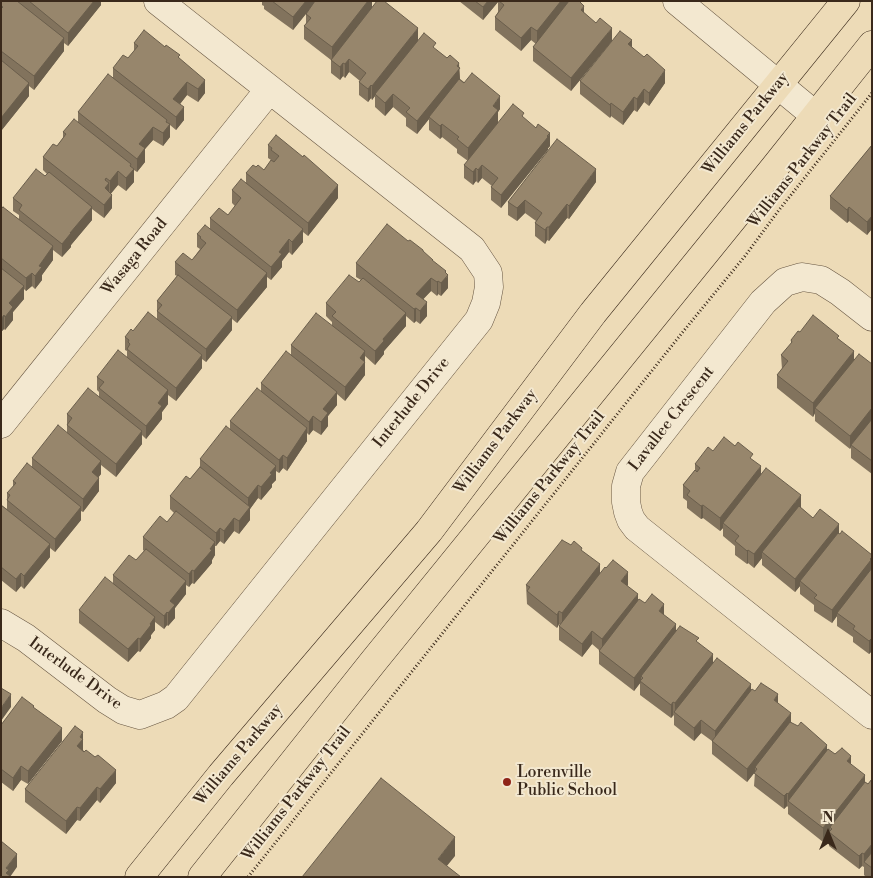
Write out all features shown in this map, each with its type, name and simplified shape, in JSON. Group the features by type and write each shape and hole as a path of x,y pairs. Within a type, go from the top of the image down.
{"main road":[{"name":"Williams Parkway","path":"139,877 216,782 429,531 593,312 846,1"},
{"path":"202,877 872,45"}],"street":[{"name":"Interlude Drive","path":"1,623 26,638 107,700 123,710 140,714 166,705 176,698 478,320 486,303 489,287 488,273 472,249 158,1"},
{"path":"677,1 816,116"},
{"name":"Wasaga Road","path":"1,424 269,90"},
{"name":"Lavallee Crescent","path":"872,317 821,280 802,277 786,282 764,302 630,472 626,486 626,502 631,520 637,528 872,715"}],"path":[{"name":"Williams Parkway Trail","path":"248,877 745,256 779,210 872,94"}],"building":[{"path":"1,1 17,1 64,38 34,76 1,51 1,9 3,7 1,6"},
{"path":"29,1 94,1 68,33"},
{"path":"272,1 306,1 293,17"},
{"path":"315,1 368,1 332,47 304,26 311,18 306,14"},
{"path":"377,1 384,1 418,28 368,89 359,82 366,73 349,59 340,67 331,60"},
{"path":"475,1 488,1 483,7"},
{"path":"499,1 561,1 537,31 531,27 521,38 495,17 504,5"},
{"path":"569,1 579,1 584,6 581,10 596,23 600,18 612,28 571,78 533,47"},
{"path":"144,30 165,47 166,45 180,55 178,57 205,80 198,89 187,82 173,99 184,107 176,117 113,68 123,55 128,58 138,46 134,43"},
{"path":"620,31 632,40 628,44 644,57 647,54 665,70 649,93 644,89 637,99 634,97 623,112 611,103 610,105 580,81"},
{"path":"424,33 436,43 433,47 447,58 450,55 459,63 457,66 460,68 417,121 406,112 410,108 393,94 385,103 375,94"},
{"path":"1,60 29,83 1,118"},
{"path":"472,73 500,96 493,106 498,110 468,148 457,139 459,137 429,117 459,79 464,83"},
{"path":"108,74 170,124 163,133 153,127 139,144 145,148 137,159 78,112"},
{"path":"513,104 524,113 522,116 536,128 538,124 550,133 501,195 491,187 498,178 482,165 473,172 464,165"},
{"path":"74,119 131,164 130,166 134,169 126,178 118,171 110,181 106,178 105,180 109,183 105,188 112,195 104,205 43,157 53,144 57,146 66,134 63,132"},
{"path":"276,135 303,157 304,155 338,185 308,223 246,173 253,165 256,167 258,165 264,170 271,160 274,162 279,156 268,145"},
{"path":"557,139 596,169 569,206 567,204 545,230 535,223 542,213 525,200 517,208 508,202"},
{"path":"872,145 872,216 867,222 849,207 847,210 830,196"},
{"path":"36,169 45,176 49,172 92,207 62,244 19,210 22,205 13,198"},
{"path":"241,179 303,229 292,242 289,239 279,252 282,254 271,267 210,218 219,208 228,215 241,198 232,190"},
{"path":"3,207 53,246 39,266 42,267 35,276 32,273 26,278 1,258 1,209"},
{"path":"387,224 423,250 448,275 441,283 431,278 416,294 427,302 420,311 416,308 414,309 356,263"},
{"path":"205,225 267,273 237,310 175,262 183,253 192,260 206,243 197,234"},
{"path":"1,268 24,286 9,303 13,307 1,319"},
{"path":"178,275 232,317 206,349 157,311 162,305 157,301"},
{"path":"349,275 359,282 363,278 406,313 375,351 332,316 336,312 326,303"},
{"path":"148,312 202,355 176,388 127,349 130,344 129,340 125,337 131,329 133,331"},
{"path":"316,313 365,351 360,358 365,362 345,387 291,345"},
{"path":"813,315 854,351 813,403 777,375 788,361 781,355 798,331 800,332"},
{"path":"118,350 168,390 158,403 162,406 146,426 99,388 104,382 97,377"},
{"path":"286,351 337,392 323,409 328,413 321,422 313,416 309,422 261,383"},
{"path":"859,354 872,364 872,408 850,436 815,408"},
{"path":"88,388 142,431 116,464 67,425 72,418 67,414"},
{"path":"257,388 307,428 287,458 283,455 279,460 230,421"},
{"path":"872,419 872,461 851,445"},
{"path":"58,425 101,461 92,472 99,478 83,499 32,458"},
{"path":"226,426 276,466 261,487 258,485 248,498 200,459"},
{"path":"724,437 735,446 738,442 753,454 750,458 761,466 720,518 687,495 690,491 683,485 695,470 697,472 700,468 695,464 708,447 713,451"},
{"path":"27,463 81,507 55,539 7,500 10,495 7,493 16,483 13,481"},
{"path":"200,467 250,507 239,521 234,518 224,531 220,528 216,533 170,496 186,476 190,479"},
{"path":"766,468 801,495 754,554 735,541 739,536 723,523"},
{"path":"1,505 50,544 24,576 21,573 16,579 1,567"},
{"path":"799,506 813,518 820,509 839,524 795,579 762,552"},
{"path":"176,511 215,542 210,549 212,550 194,571 192,570 189,574 143,537 160,516 167,522"},
{"path":"842,531 872,555 872,557 832,610 814,598 817,595 800,581 838,533 840,534"},
{"path":"562,540 571,545 574,541 582,548 581,550 600,564 562,613 559,611 557,615 527,591 530,587 526,585"},
{"path":"146,549 186,581 170,601 175,605 164,616 113,575 129,555 136,560"},
{"path":"613,560 628,572 621,581 638,594 602,639 592,631 582,644 559,626 605,567"},
{"path":"872,568 872,638 869,641 853,629 855,626 837,613"},
{"path":"105,577 155,617 140,639 138,638 128,649 79,610"},
{"path":"652,594 664,604 659,611 676,624 634,678 599,651 639,599 645,603"},
{"path":"680,626 699,638 696,641 713,654 675,703 673,702 671,705 640,681 643,678 641,676"},
{"path":"717,658 751,684 715,731 701,720 694,728 674,712"},
{"path":"761,683 778,694 774,700 791,713 747,769 712,741 752,689 755,691"},
{"path":"1,688 11,694 1,708"},
{"path":"22,697 62,728 28,771 21,766 13,778 1,769 1,725"},
{"path":"790,722 798,726 801,722 827,745 788,794 784,796 754,773 757,769 755,767"},
{"path":"75,726 83,732 80,737 83,739 77,746 95,757 98,755 116,770 100,789 97,787 80,808 77,807 66,821 25,789"},
{"path":"842,748 851,756 847,761 865,775 823,828 788,801 828,749 835,754"},
{"path":"381,778 455,837 438,859 461,877 302,877"},
{"path":"872,779 872,844 864,854 862,853 859,856 829,832 832,829 830,827 865,782 868,784"},
{"path":"1,841 17,854 6,868 9,870 6,873 9,877 1,877"},
{"path":"872,852 872,868 864,862"}],"place":[{"name":"Lorenville Public School","path":"507,782"}]}
